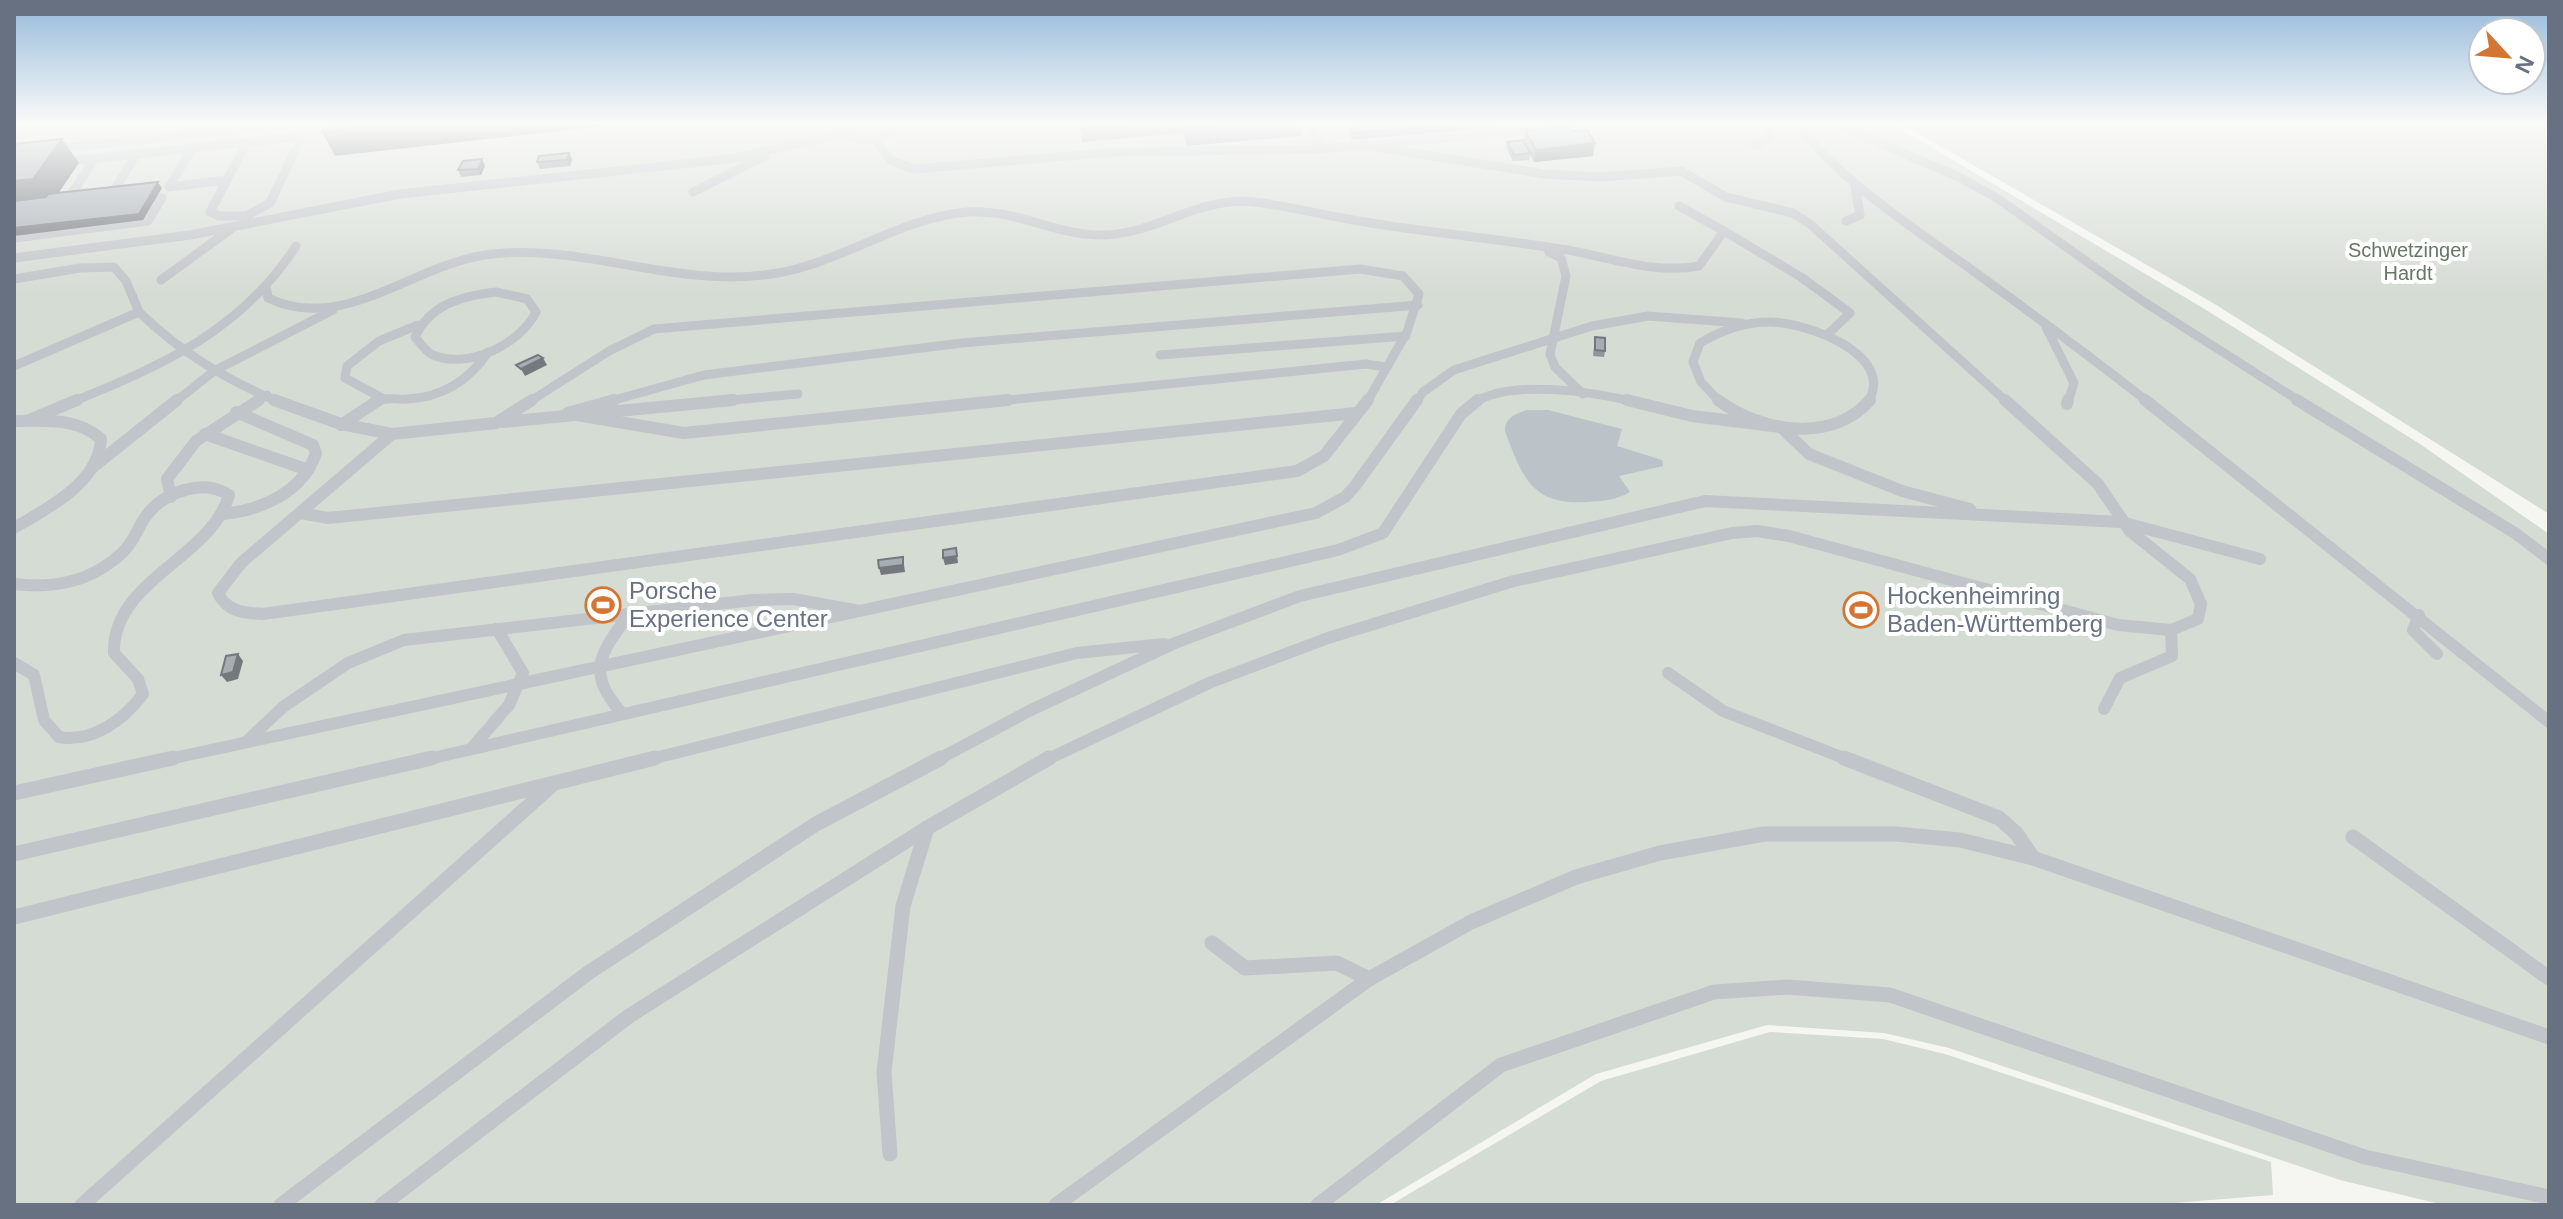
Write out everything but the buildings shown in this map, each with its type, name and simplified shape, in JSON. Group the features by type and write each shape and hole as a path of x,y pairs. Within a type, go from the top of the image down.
{"lane":[{"path":"71,195 81,180"},
{"path":"115,189 121,180"},
{"path":"173,180 169,187 227,180"},
{"path":"227,180 210,212 241,223"},
{"path":"161,280 270,203 281,180"},
{"path":"14,258 241,223 400,194 547,180"},
{"path":"693,192 717,180"},
{"path":"382,1205 519,1097 629,1016 927,828 1063,750 1209,683 1328,638 1514,581 1732,533 1757,531 1789,536 2118,625 2171,630 2198,619 2200,600 2195,588 2169,559 2121,522 2098,484 1810,224 1793,213 1726,197 1697,180"},
{"path":"1848,180 2043,322 2419,615 2549,722"},
{"path":"1959,180 1997,198 2141,300 2300,402 2515,533 2549,559"},
{"path":"1846,221 1860,215 1855,186"},
{"path":"14,238 148,221 162,198 156,198"},
{"path":"93,467 214,371 340,306 433,267 500,253 546,253 721,276 776,274 825,261 944,215 970,212 1019,215 1059,230 1109,235 1135,230 1194,206 1215,201 1240,201 1590,254 1652,269 1686,270 1699,266 1708,258 1724,231"},
{"path":"1679,206 1801,277 1850,313 1827,335"},
{"path":"29,420 182,351 234,317 267,290 296,246"},
{"path":"1542,248 1561,258 1566,276 1551,339 1555,367 1583,394"},
{"path":"14,279 80,268 114,267 126,281 139,312 182,351 214,371 341,425 392,434 568,413 798,394"},
{"path":"392,434 229,575 218,593 225,605 246,613 263,614 354,604 1297,471 1323,457 1356,413 1406,336 1419,294 1411,280 1389,272 1360,269 673,326 654,329 609,351 496,423"},
{"path":"267,290 268,298 283,306 309,309 340,306"},
{"path":"418,325 415,337 418,347 429,354 446,357 488,352 524,334 538,313 535,304 513,293 478,294 442,306 418,325 379,341 347,366 345,378 382,398 400,402 451,387 478,371 488,352"},
{"path":"568,413 704,375 962,343 1418,305"},
{"path":"14,366 139,312"},
{"path":"14,793 520,684 598,664 867,612 1316,513 1333,505 1355,486 1410,407 1437,380 1454,370 1592,326 1648,316 1784,324 1827,335 1850,349 1867,365 1875,383 1873,400 1861,414 1839,424 1812,429 1692,416 1622,399 1583,394 1525,389 1498,392 1478,400 1461,414 1383,533 1362,543 14,854"},
{"path":"2043,322 2074,383 2067,404"},
{"path":"1742,323 1718,329 1701,340 1692,355 1693,373 1704,390 1724,407 1781,427 1809,454 1902,491 1995,515"},
{"path":"1160,355 1406,336"},
{"path":"568,413 684,433 1366,364 1386,367"},
{"path":"171,497 167,479 205,434 267,395"},
{"path":"341,425 382,398"},
{"path":"223,514 246,510 286,493 315,459 313,445 236,412"},
{"path":"301,513 328,518 1356,413"},
{"path":"14,421 77,420 98,432 103,440 103,451 79,485 14,528"},
{"path":"205,434 308,470"},
{"path":"14,584 46,589 99,569 131,546 146,516 171,497 202,488 227,491 230,500 223,514 155,576 122,621 114,639 113,656 138,678 143,694 125,715 83,736 62,737 53,733 45,721 37,679 30,670 14,663"},
{"path":"281,1205 588,973 816,824 1031,710 1175,643 1300,596 1705,501 2121,522 2260,559"},
{"path":"244,744 283,707 348,663 404,640 766,599 793,599 867,612"},
{"path":"621,712 602,693 598,664 604,648 629,614"},
{"path":"2419,615 2413,630 2437,654"},
{"path":"471,749 503,714 523,673 497,629"},
{"path":"2104,709 2116,681 2136,669 2166,662 2174,651 2171,630"},
{"path":"14,917 1077,653 1175,643"},
{"path":"1668,673 1723,711 1999,818 2017,834 2033,858"},
{"path":"82,1205 555,783"},
{"path":"890,1154 884,1072 901,921 907,886 927,828"},
{"path":"1056,1205 1369,979 1471,922 1576,877 1660,853 1764,834 1834,833 1960,840 2033,858 2549,1037"},
{"path":"2353,837 2549,978"},
{"path":"1212,943 1245,968 1335,961 1352,966 1369,979"},
{"path":"1318,1205 1501,1065 1714,992 1787,987 1890,995 2365,1157 2549,1197"}],"green space":[{"name":"Hockenheimring Baden-Württemberg","path":"14,180 1986,180 2203,308 2420,444 2549,534 2549,1205 2444,1205 2340,1180 1949,1048 1884,1033 1767,1025 1596,1074 1376,1205 14,1205"},
{"name":"Schwetzinger Hardt","path":"1999,180 2549,180 2549,514 2213,303"},
{"path":"1770,1032 1883,1039 1945,1054 2271,1162 2273,1195 2149,1205 1390,1205 1601,1081"}],"shaded area":[{"path":"1527,410 1548,410 1622,429 1617,446 1662,460 1663,466 1619,476 1630,492 1604,501 1568,502 1553,499 1541,493 1524,475 1505,431 1509,419"}],"place":[{"name":"Porsche Experience Center","path":"603,605"},
{"name":"Hockenheimring Baden-Württemberg","path":"1861,610"}]}
